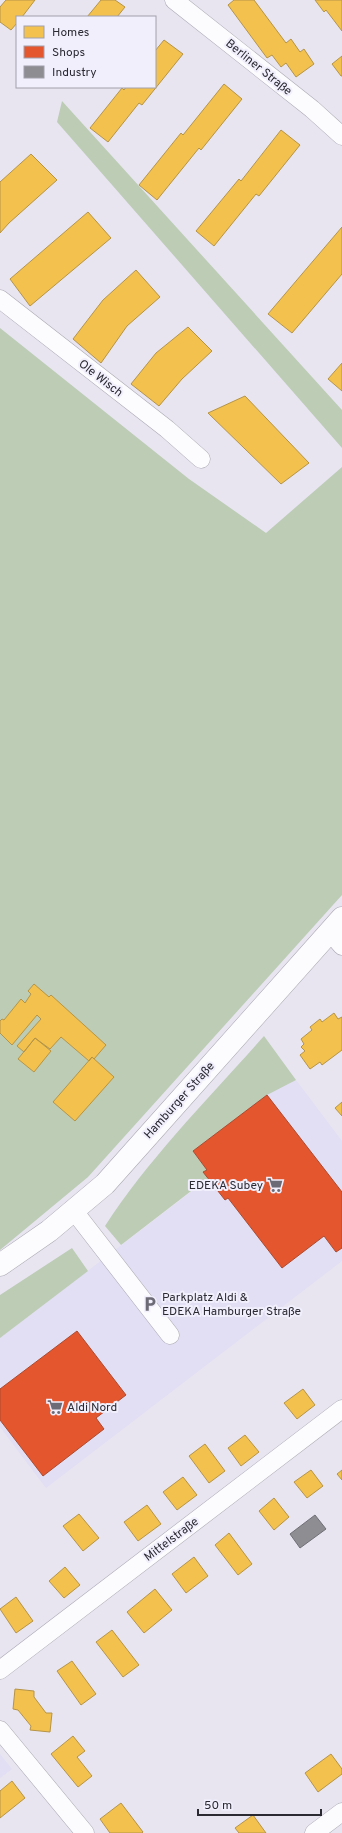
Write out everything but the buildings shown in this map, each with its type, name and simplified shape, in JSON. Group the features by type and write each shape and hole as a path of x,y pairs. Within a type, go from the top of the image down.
{"main road":[{"name":"Hamburger Straße","path":"0,1265 74,1211 105,1184 338,932"}],"street":[{"name":"Berliner Straße","path":"174,0 312,109 342,136"},
{"name":"Ole Wisch","path":"0,299 167,429 201,459"},
{"path":"74,1211 170,1335"},
{"name":"Mittelstraße","path":"0,1670 342,1409"},
{"path":"0,1730 85,1833"},
{"path":"314,1833 342,1812"}],"shaded area":[{"path":"296,1080 342,1141 342,1261 46,1488 0,1427 0,1338 208,1179 203,1172 207,1169 193,1151 267,1095"},
{"path":"0,1754 12,1769 0,1778"}],"green space":[{"path":"62,101 342,410 342,448 57,122"},
{"path":"0,328 189,479 266,533 342,467 342,895 88,1177 0,1250"},
{"path":"264,1036 296,1080 267,1095 193,1151 207,1170 204,1173 208,1178 121,1245 105,1226 122,1201 160,1152"},
{"path":"72,1248 88,1271 0,1338 0,1295"}],"place":[{"name":"EDEKA Subey","path":"275,1185"},
{"name":"Parkplatz Aldi & EDEKA Hamburger Straße","path":"150,1304"},
{"name":"Aldi Nord","path":"55,1407"}]}
